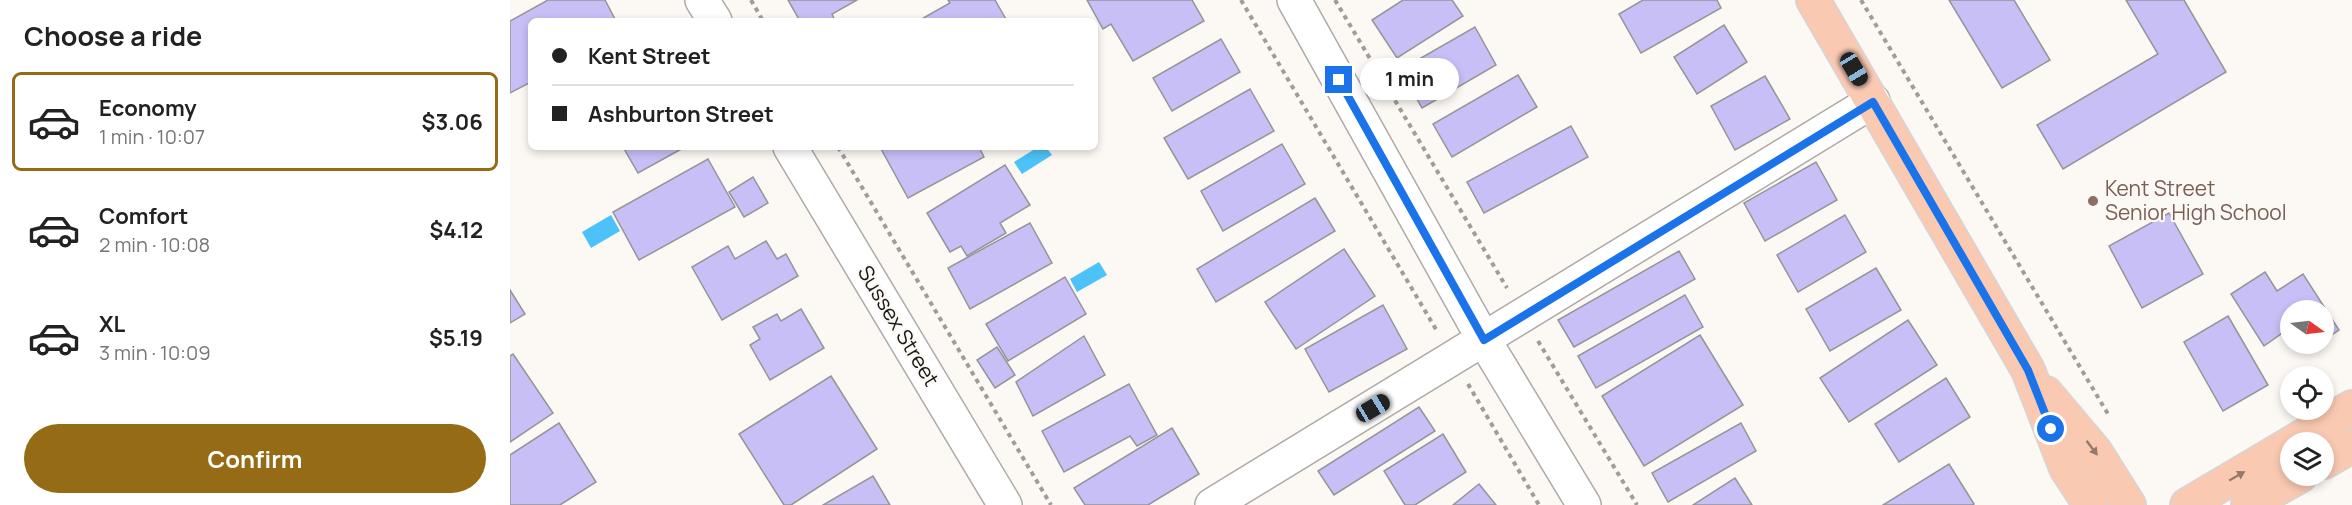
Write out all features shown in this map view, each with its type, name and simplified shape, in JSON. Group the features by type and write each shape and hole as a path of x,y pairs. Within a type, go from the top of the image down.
{"main road":[{"path":"1813,0 2028,370 2066,468 2090,505"},
{"path":"2028,370 2095,451 2129,505"},
{"path":"2310,432 2352,407"},
{"path":"2334,456 2352,446"},
{"path":"2187,505 2280,450"},
{"path":"2248,505 2282,486"}],"street":[{"path":"702,0 713,18"},
{"path":"1294,0 1484,340 1584,505"},
{"path":"1212,505 1873,102"},
{"name":"Sussex Street","path":"792,150 1005,505"}],"path":[{"path":"751,0 761,18"},
{"path":"1240,0 1539,505"},
{"path":"1335,0 1636,505"},
{"path":"1861,0 2111,418"},
{"path":"840,150 1052,505"}],"water":[{"path":"1033,150 1048,150 1052,155 1022,174 1014,162"},
{"path":"611,215 620,231 591,248 582,232"},
{"path":"1099,262 1107,275 1077,292 1070,279"}],"building":[{"path":"548,0 605,0 614,18 528,18 528,84 510,93 510,21"},
{"path":"788,0 857,0 832,14 834,18 798,18"},
{"path":"948,0 995,0 1005,18 923,18 950,3"},
{"path":"1087,0 1192,0 1204,21 1133,61 1111,24 1103,29"},
{"path":"1403,0 1452,0 1463,16 1397,58 1372,20"},
{"path":"1643,0 1717,0 1721,8 1641,53 1619,14"},
{"path":"1949,0 2014,0 2050,60 2002,88"},
{"path":"2126,0 2184,0 2226,72 2063,169 2037,125 2158,54"},
{"path":"1724,25 1747,62 1697,94 1674,57"},
{"path":"1475,27 1496,65 1422,108 1400,70"},
{"path":"1221,39 1240,72 1172,111 1153,78"},
{"path":"1518,75 1537,107 1452,157 1433,124"},
{"path":"1765,76 1790,119 1735,150 1711,106"},
{"path":"1250,89 1274,131 1188,179 1164,138"},
{"path":"1571,126 1588,157 1484,213 1467,182"},
{"path":"1282,144 1305,184 1223,231 1201,191"},
{"path":"625,150 680,150 638,173"},
{"path":"882,150 980,150 984,157 908,198"},
{"path":"708,159 735,207 639,260 613,212"},
{"path":"1816,162 1837,200 1765,241 1744,203"},
{"path":"1005,165 1030,205 1000,223 1006,233 967,256 961,246 950,252 927,213"},
{"path":"753,177 768,203 744,217 729,192"},
{"path":"1315,198 1335,231 1216,302 1197,269"},
{"path":"2169,213 2203,274 2142,308 2109,246"},
{"path":"1845,215 1866,252 1798,292 1777,255"},
{"path":"1030,223 1052,263 970,309 948,268"},
{"path":"766,241 777,259 786,254 798,276 722,320 692,267 728,246 735,259"},
{"path":"1344,249 1375,296 1296,349 1265,302"},
{"path":"1679,251 1695,279 1574,347 1558,320"},
{"path":"1876,268 1901,310 1830,351 1806,309"},
{"path":"2265,272 2277,291 2303,274 2320,300 2280,300 2280,335 2264,346 2231,294"},
{"path":"1065,277 1086,314 1008,361 986,324"},
{"path":"510,290 525,314 510,323"},
{"path":"1685,295 1703,327 1596,388 1578,356"},
{"path":"1383,305 1407,349 1329,392 1305,349"},
{"path":"801,309 824,348 770,380 750,345 760,339 753,327 777,314 781,321"},
{"path":"2228,316 2268,385 2223,411 2184,342"},
{"path":"1908,320 1937,365 1849,422 1820,378"},
{"path":"2334,322 2339,330 2334,333"},
{"path":"1700,335 1743,405 1644,466 1602,396"},
{"path":"1084,336 1105,375 1033,416 1016,382"},
{"path":"997,347 1015,375 995,388 977,360"},
{"path":"513,354 553,413 510,442 510,356"},
{"path":"831,376 877,449 791,505 784,505 739,434"},
{"path":"1946,378 1970,417 1899,462 1875,424"},
{"path":"1129,384 1157,435 1137,446 1130,436 1064,472 1042,431"},
{"path":"1419,407 1435,431 1334,495 1318,471"},
{"path":"559,423 596,482 560,505 510,505 510,455"},
{"path":"1741,423 1756,451 1668,502 1652,473"},
{"path":"1172,428 1199,474 1148,505 1085,505 1074,488"},
{"path":"1443,434 1466,472 1415,505 1405,505 1384,471"},
{"path":"1949,464 1974,504 1883,505"},
{"path":"873,476 890,505 823,505"},
{"path":"1735,478 1752,505 1693,505"},
{"path":"1479,484 1496,505 1453,505"}],"place":[{"name":"Kent Street Senior High School","path":"2093,201"}],"route":[{"path":"1339,80 1484,340 1873,102 2028,370 2051,429"}]}
